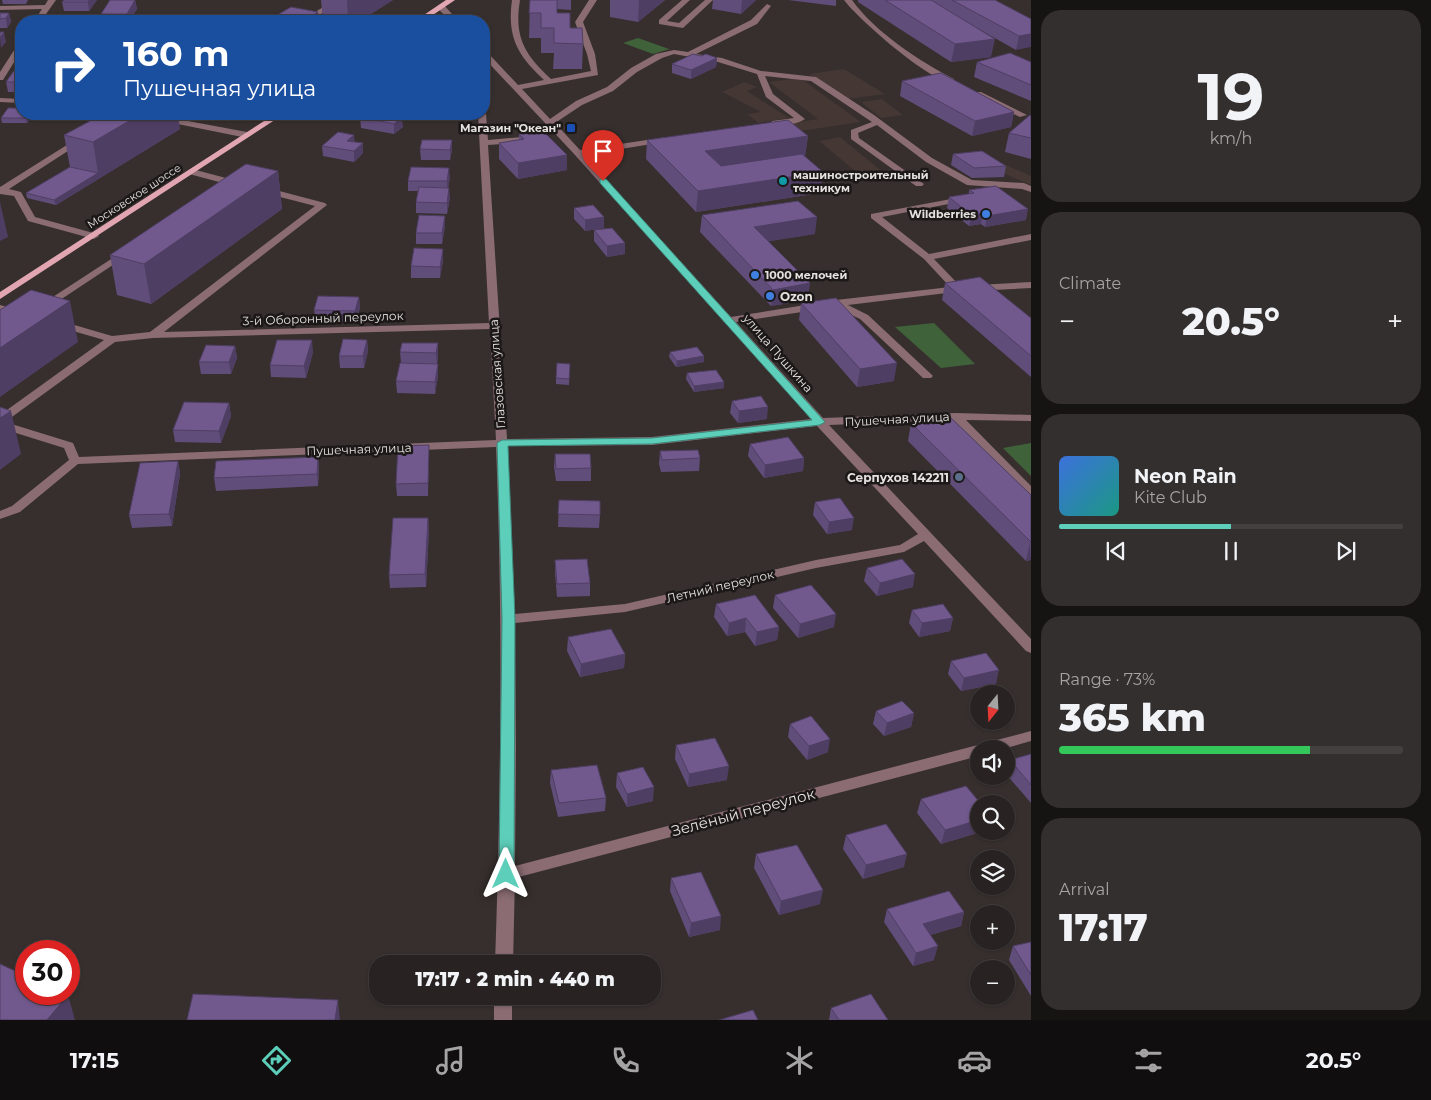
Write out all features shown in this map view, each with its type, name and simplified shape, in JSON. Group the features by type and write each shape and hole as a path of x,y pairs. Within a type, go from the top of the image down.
{"main road":[{"path":"428,15 451,0"},
{"name":"Московское шоссе","path":"0,296 271,120"}],"street":[{"path":"42,15 52,0"},
{"path":"314,15 340,0"},
{"path":"516,0 513,15 514,34 530,64 550,82"},
{"path":"516,88 594,73 591,54 579,22 593,0"},
{"path":"686,0 662,22 680,26 709,0"},
{"path":"848,0 852,8 892,42 938,75 955,83"},
{"path":"688,55 754,22 767,6"},
{"path":"441,7 449,15"},
{"path":"0,8 47,8"},
{"path":"548,124 579,103 610,89 634,70 659,56 674,52 719,60 760,73 813,79 878,122 929,160 970,183 1024,186 1031,189"},
{"path":"0,78 15,55"},
{"name":"улица Пушкина","path":"490,60 548,124 552,138 578,153 820,422 1031,648"},
{"path":"760,73 769,94 801,119 766,125"},
{"path":"972,91 1023,115"},
{"path":"0,100 15,101"},
{"path":"169,120 247,135"},
{"name":"Глазовская улица","path":"482,120 502,443 508,619 504,955"},
{"path":"878,122 854,132 855,138 919,184"},
{"path":"0,190 90,135"},
{"path":"484,143 552,138"},
{"path":"578,153 674,138"},
{"path":"153,335 322,205 251,187 228,185 192,172"},
{"path":"0,190 18,194 31,219 94,236"},
{"path":"958,288 927,257 874,216 994,192 1001,197"},
{"path":"927,257 1031,237"},
{"path":"0,308 33,313 134,246"},
{"path":"729,320 840,301 976,286 1031,286"},
{"path":"976,286 992,297"},
{"path":"840,301 864,318 928,376"},
{"path":"47,321 112,338"},
{"name":"3-й Оборонный переулок","path":"112,338 153,335 494,326"},
{"path":"0,422 112,338"},
{"path":"956,416 1031,494"},
{"name":"Пушечная улица","path":"75,461 502,443 652,441 820,422 956,416 1031,418"},
{"path":"0,422 69,446 75,461 16,509 0,515"},
{"name":"Летний переулок","path":"508,619 625,608 816,564 904,548 926,535"},
{"name":"Зелёный переулок","path":"1015,740 1031,736"},
{"name":"Зелёный переулок","path":"506,874 970,752"},
{"path":"503,1020 504,1005"}],"shaded area":[{"path":"844,69 885,94 848,99 809,74"},
{"path":"800,78 861,122 719,143 746,130 818,119 769,82"},
{"path":"744,82 757,87 747,91 789,118 758,123 747,114 761,112 722,92"},
{"path":"882,99 903,115 881,118 861,102"},
{"path":"840,137 889,177 867,181 819,141"},
{"path":"1004,164 1031,176 1031,185 991,168"}],"green space":[{"path":"638,38 670,49 653,54 623,43"},
{"path":"934,323 975,364 941,368 895,327"},
{"path":"1031,443 1031,476 1003,448"}],"building":[{"path":"64,0 89,0 88,2 62,2"},
{"path":"110,0 135,0 127,14 101,14"},
{"path":"530,0 557,0 557,13 570,13 570,28 582,28 583,44 554,43 554,28 541,28 541,13 529,13"},
{"path":"885,0 931,0 995,39 955,44"},
{"path":"952,0 995,0 1031,19 1031,34 1019,36"},
{"path":"291,7 318,12 313,15 277,15"},
{"path":"0,13 9,13 6,18 0,19"},
{"path":"1010,53 1031,62 1031,85 977,62"},
{"path":"693,54 701,56 706,54 717,58 691,70 672,64"},
{"path":"15,69 15,82 6,82"},
{"path":"941,73 1014,112 975,121 902,81"},
{"path":"8,108 15,108 15,118 1,118"},
{"path":"1030,115 1031,138 1009,133"},
{"path":"92,120 131,120 93,142 64,135"},
{"path":"375,120 399,120 394,124"},
{"path":"788,120 808,136 705,151 721,166 802,154 823,172 698,191 647,140"},
{"path":"542,130 567,155 518,163 499,143 524,139 519,134"},
{"path":"338,132 354,135 347,141 363,143 354,151 322,146"},
{"path":"422,140 452,140 450,150 420,149"},
{"path":"982,151 1006,166 974,168 953,154"},
{"path":"246,164 278,171 144,264 110,255"},
{"path":"70,167 98,173 54,200 26,193"},
{"path":"411,167 449,168 447,181 408,181"},
{"path":"996,186 1028,209 987,216 983,213 971,215 949,197 974,193 969,190"},
{"path":"419,187 449,188 447,203 416,202"},
{"path":"798,201 817,217 754,227 810,283 773,290 702,215"},
{"path":"593,205 604,217 585,220 574,208"},
{"path":"419,215 445,216 442,233 416,233"},
{"path":"612,228 625,243 607,246 594,230"},
{"path":"414,248 443,249 440,267 411,266"},
{"path":"980,277 1031,318 1031,356 945,283"},
{"path":"31,290 70,301 0,348 0,310"},
{"path":"318,296 359,297 355,311 314,310"},
{"path":"836,298 897,363 860,369 801,303"},
{"path":"343,339 367,340 363,356 339,356"},
{"path":"277,340 312,340 304,366 270,365"},
{"path":"402,343 438,343 436,353 400,352"},
{"path":"206,345 235,346 229,362 199,362"},
{"path":"697,347 704,356 677,361 670,352"},
{"path":"400,363 438,364 435,382 396,381"},
{"path":"557,363 570,364 569,379 556,378"},
{"path":"716,370 724,382 694,386 687,373"},
{"path":"761,396 768,407 739,411 732,401"},
{"path":"184,402 229,403 219,431 173,430"},
{"path":"0,407 11,411 0,418"},
{"path":"948,415 1031,495 1031,542 911,423"},
{"path":"788,437 804,458 765,465 750,444"},
{"path":"429,445 428,483 396,484 398,446"},
{"path":"698,450 700,458 662,460 660,451"},
{"path":"555,454 590,454 591,468 556,469"},
{"path":"318,457 317,474 214,478 216,461"},
{"path":"178,461 169,514 129,515 140,463"},
{"path":"840,498 854,518 829,522 815,502"},
{"path":"559,500 600,501 600,515 558,514"},
{"path":"393,518 428,518 425,574 389,575"},
{"path":"587,559 590,583 557,584 555,560"},
{"path":"902,559 915,574 880,583 867,568"},
{"path":"811,585 836,614 800,624 775,595"},
{"path":"755,595 779,627 757,632 746,618 729,623 716,604"},
{"path":"943,604 953,618 922,623 912,610"},
{"path":"611,629 625,654 581,664 568,637"},
{"path":"986,653 999,670 964,678 951,661"},
{"path":"902,701 914,713 887,723 876,711"},
{"path":"811,716 830,739 809,746 790,724"},
{"path":"715,738 729,766 689,774 676,745"},
{"path":"1031,754 1031,785 1015,766 1015,759"},
{"path":"597,765 606,798 559,803 551,770"},
{"path":"643,767 654,787 627,794 617,773"},
{"path":"966,786 974,795 970,795 970,823 945,830 921,799"},
{"path":"886,824 907,854 866,865 846,835"},
{"path":"797,845 823,890 781,901 756,854"},
{"path":"701,872 721,916 691,923 671,878"},
{"path":"949,891 964,912 923,924 938,946 916,953 887,909"},
{"path":"1031,942 1031,975 1015,949 1015,946"},
{"path":"0,964 15,971 15,1005 60,1005 47,1020 0,1020"},
{"path":"193,994 338,1000 335,1020 187,1020"},
{"path":"871,994 888,1020 839,1020 831,1008"},
{"path":"753,1010 758,1020 719,1020"}],"place":[{"name":"Магазин \"Океан\"","path":"571,128"},
{"name":"машиностроительный техникум","path":"783,181"},
{"name":"Wildberries","path":"986,214"},
{"name":"1000 мелочей","path":"755,275"},
{"name":"Ozon","path":"770,296"},
{"name":"Серпухов 142211","path":"959,477"}],"route":[{"path":"506,874 508,619 502,443 652,441 820,422 603,181"}]}
